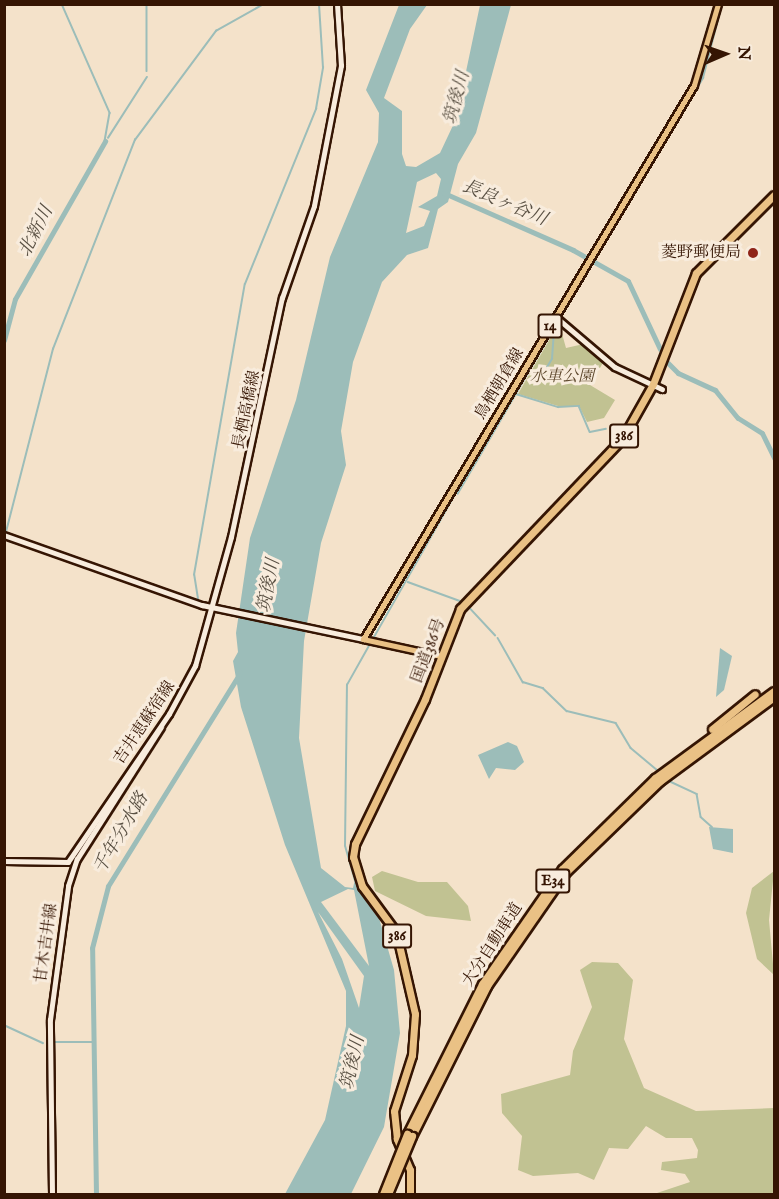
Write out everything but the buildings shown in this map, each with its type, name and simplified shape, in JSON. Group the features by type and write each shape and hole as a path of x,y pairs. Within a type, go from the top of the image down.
{"highway":[{"name":"国道386号","path":"410,1194 410,1170 397,1139 394,1111 412,1055 415,1014 396,932 362,886 353,857 467,600 609,456 653,384 696,273 774,195"},
{"name":"大分自動車道","path":"382,1194 468,1009 513,934 580,849 655,778 774,691"},
{"path":"655,778 755,694"},
{"name":"大分自動車道","path":"388,1194 409,1135 478,1002 549,894 623,813 702,748 774,699"}],"main road":[{"name":"長栖高橋線","path":"212,607 231,537 282,298 314,206 336,101 342,56 337,4"},
{"name":"鳥栖朝倉線","path":"363,639 694,85 718,4"},
{"path":"556,317 565,322 615,367 662,389"},
{"path":"4,535 212,607 441,656"},
{"name":"吉井恵蘇宿線","path":"4,861 68,862 164,722 195,666 212,607"},
{"name":"甘木吉井線","path":"52,1194 50,1020 68,886 77,859 164,722"}],"green space":[{"name":"水車公園","path":"559,323 566,348 588,343 604,361 590,385 615,400 604,418 587,422 579,406 558,406 518,394"},
{"path":"382,871 418,882 447,882 468,906 471,921 426,916 375,891 372,877"},
{"path":"774,871 769,920 774,975 757,959 746,913 752,888"},
{"path":"592,962 618,963 633,980 624,1039 644,1088 696,1111 774,1108 774,1194 654,1194 690,1182 685,1174 661,1170 662,1162 697,1158 698,1150 692,1138 666,1138 646,1126 628,1149 609,1148 594,1180 578,1173 533,1176 518,1170 522,1136 502,1113 501,1094 570,1075 573,1051 592,1007 580,970"}],"water":[{"name":"筑後川","path":"399,5 427,5 410,29 384,98 402,111 402,154 406,166 416,167 440,153 456,119 480,5 511,5 476,133 458,164 448,202 438,209 428,248 407,255 382,282 353,362 341,431 346,465 321,543 304,641 299,738 321,868 345,887 353,888 355,879 379,918 394,970 400,1033 384,1127 351,1194 285,1194 325,1120 346,1026 346,991 285,845 241,707 233,661 238,652 236,633 250,538 296,400 330,257 378,142 379,113 366,90","holes":["436,173 441,179 437,196 418,207 430,211 424,226 406,233 417,182","348,889 354,890 369,966 321,902","318,912 364,976 359,1008 342,959"]},
{"path":"557,320 559,322 458,495 454,492"},
{"path":"720,648 732,656 724,690 716,697"},
{"path":"508,742 517,746 524,762 515,770 496,768 489,779 478,755"},
{"path":"709,827 733,829 733,853 713,849"}],"waterway":[{"path":"62,4 110,113 105,141"},
{"path":"147,4 147,71"},
{"path":"6,532 53,349 135,140 216,31 264,4"},
{"path":"280,4 292,4"},
{"path":"198,599 194,575 245,284 316,109 323,68 319,4"},
{"path":"600,247 703,78 722,4"},
{"path":"108,138 147,77"},
{"name":"北新川","path":"4,340 15,299 105,141"},
{"name":"長良ヶ谷川","path":"444,193 573,250 628,281 660,349"},
{"path":"537,384 552,359 554,328"},
{"path":"666,361 678,373 715,390 738,418 762,433 774,458"},
{"path":"516,394 558,407 579,406 590,432 606,429"},
{"path":"373,639 456,493"},
{"path":"408,582 460,601"},
{"path":"468,606 495,635"},
{"path":"498,638 523,682 543,688 567,711 616,723 631,748 658,771"},
{"path":"355,881 345,846 347,685 370,644"},
{"name":"千年分水路","path":"96,1194 92,948 108,886 240,673"},
{"path":"667,780 697,794 701,817 712,827"},
{"path":"4,1025 43,1043"},
{"path":"52,1042 92,1042"}],"place":[{"name":"菱野郵便局","path":"753,253"}]}
